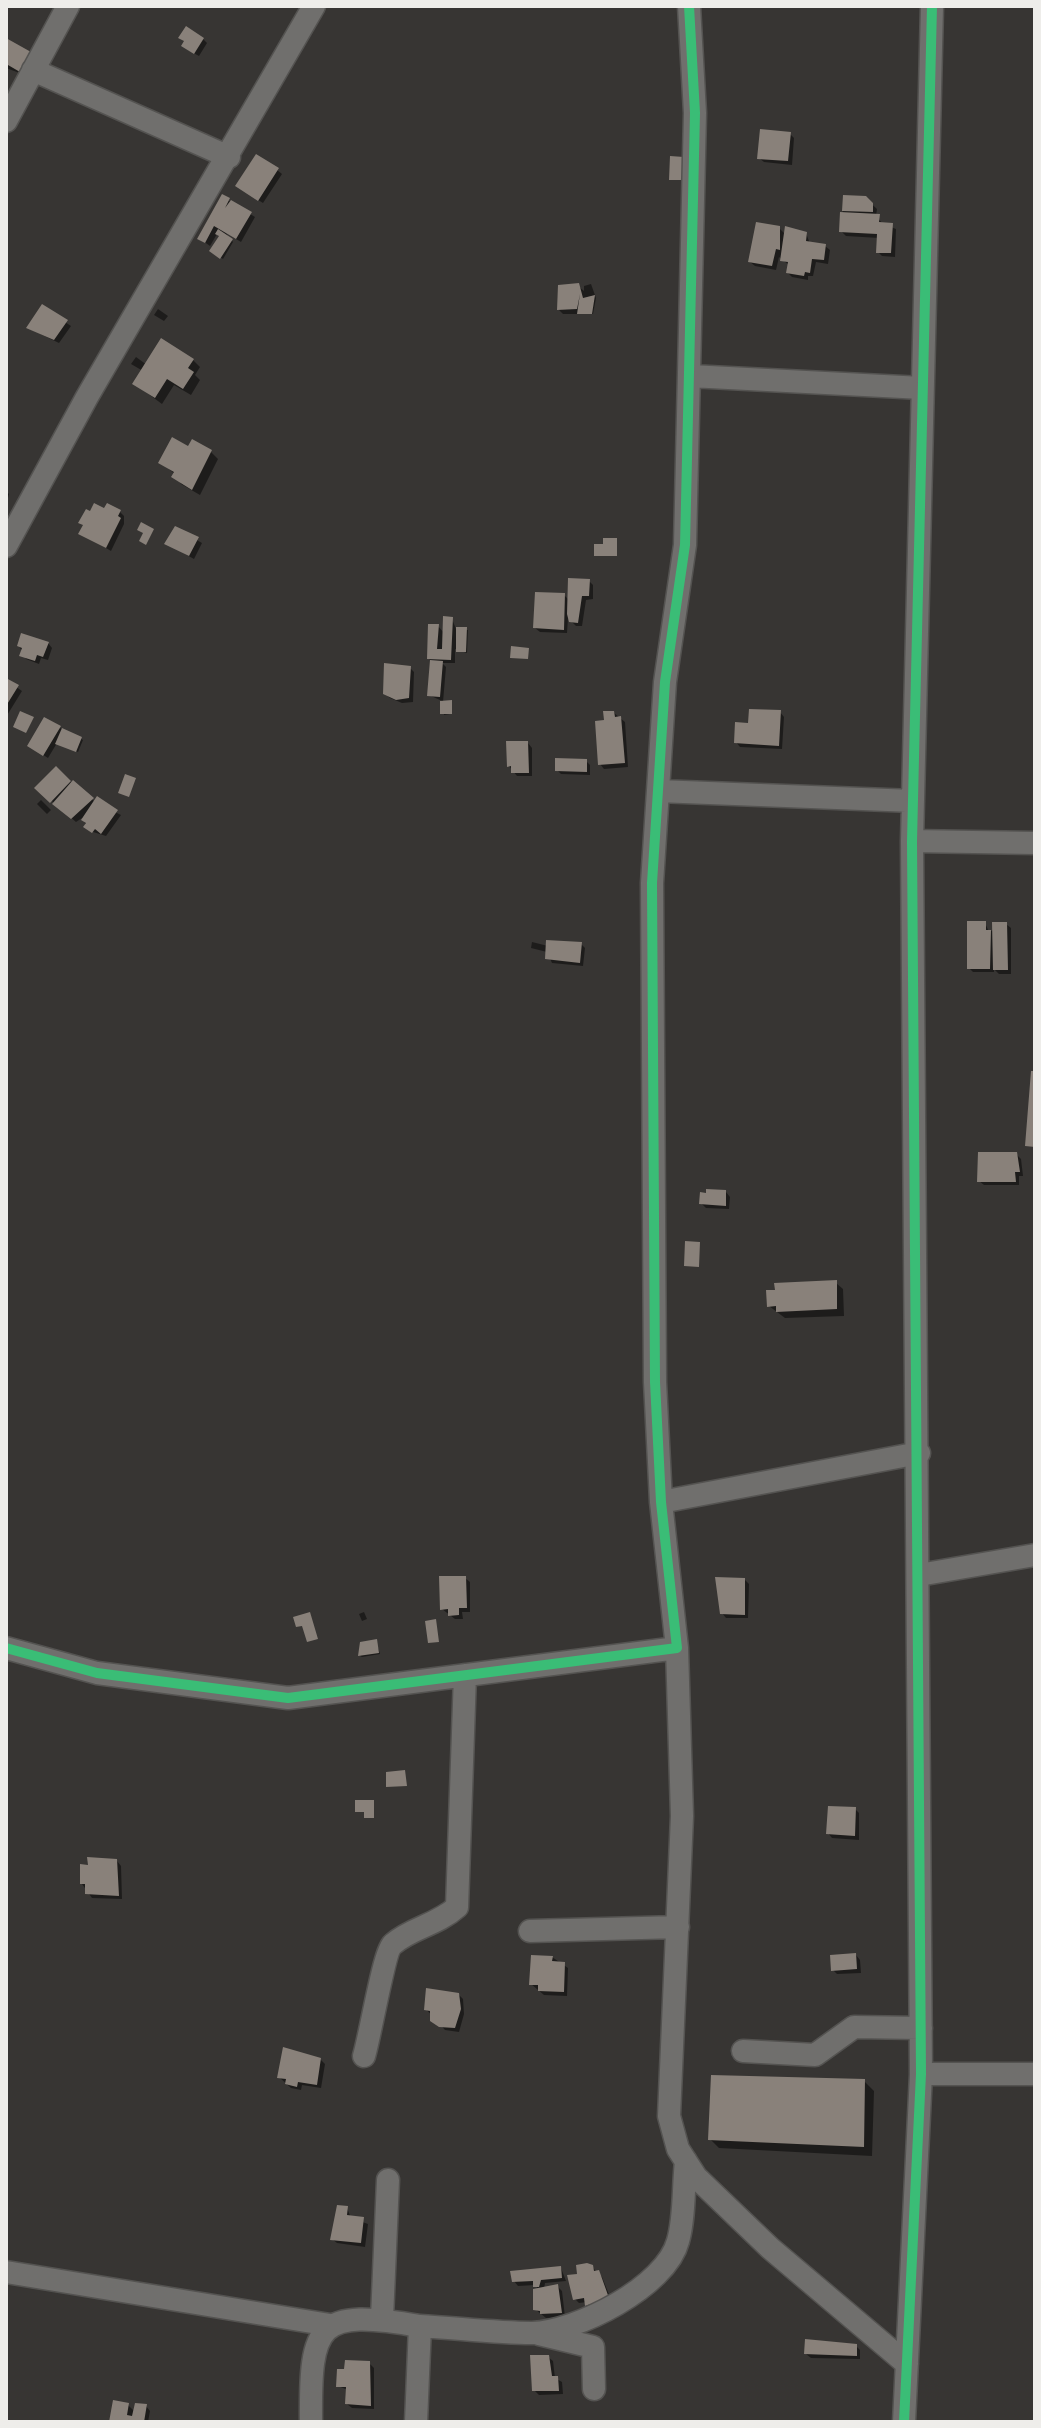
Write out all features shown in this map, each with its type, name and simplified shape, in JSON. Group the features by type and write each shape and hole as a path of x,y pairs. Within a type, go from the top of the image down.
{"street":[{"path":"6,121 68,6"},
{"path":"6,546 87,397 314,6"},
{"path":"689,6 695,113 685,545 665,682 652,898 655,1382 661,1502 677,1648 682,1816 669,2116 678,2149 696,2177 770,2248 907,2364"},
{"path":"904,2422 921,2074 919,1453 912,841 932,6"},
{"path":"33,70 229,157"},
{"path":"690,376 922,388"},
{"path":"658,791 913,801"},
{"path":"912,841 1035,843"},
{"path":"661,1502 919,1453"},
{"path":"919,1575 1035,1555"},
{"path":"6,1648 97,1673 202,1690 288,1698 677,1648"},
{"path":"364,2056 378,2005 385,1954 394,1943 442,1921 457,1907 465,1675"},
{"path":"530,1931 678,1927"},
{"path":"743,2051 815,2055 854,2027 921,2028"},
{"path":"921,2074 1035,2074"},
{"path":"535,2333 589,2317 618,2303 632,2296 658,2272 678,2244 686,2161"},
{"path":"382,2318 388,2180"},
{"path":"6,2272 330,2325 382,2318 420,2326 535,2333 593,2347 594,2389"},
{"path":"311,2422 310,2363 320,2335 330,2325"},
{"path":"416,2422 420,2326"}],"building":[{"path":"186,26 204,38 194,54 181,46 184,41 178,38"},
{"path":"6,38 31,52 20,72 8,65 6,69"},
{"path":"760,129 791,132 788,161 757,159"},
{"path":"256,154 279,168 258,201 235,186"},
{"path":"670,156 684,157 683,180 669,180"},
{"path":"222,194 230,198 225,208 231,200 252,212 236,239 214,226 205,243 197,239"},
{"path":"843,195 866,196 873,203 873,212 842,211"},
{"path":"840,212 880,214 879,222 893,223 891,253 876,253 877,234 839,232"},
{"path":"756,222 780,226 780,250 776,249 772,266 748,262"},
{"path":"785,226 807,232 806,241 826,244 824,260 812,259 810,273 805,272 804,276 786,273 788,262 780,261"},
{"path":"218,229 233,239 220,259 209,251 219,236 215,234"},
{"path":"579,283 583,298 595,295 592,314 577,314 580,294 577,309 557,310 558,285"},
{"path":"42,304 68,320 54,340 26,328"},
{"path":"161,338 194,359 188,368 194,372 183,389 167,379 155,398 132,384"},
{"path":"172,437 188,446 192,439 212,450 192,490 171,477 174,472 158,463"},
{"path":"94,503 104,508 107,503 121,510 118,516 121,518 106,548 78,534 83,525 78,523 86,509 90,511"},
{"path":"141,522 154,529 146,545 139,541 143,533 137,530"},
{"path":"175,526 199,537 189,556 164,544"},
{"path":"603,538 617,538 617,556 594,556 594,544 603,544"},
{"path":"568,578 590,579 589,596 582,596 578,623 569,622 567,614"},
{"path":"535,592 565,593 564,630 533,628"},
{"path":"443,616 453,617 451,660 427,659 428,624 439,624 437,649 442,649"},
{"path":"456,627 467,627 466,652 456,652"},
{"path":"21,633 49,642 43,657 37,655 35,661 19,656 22,648 17,646"},
{"path":"511,646 529,648 528,659 510,658"},
{"path":"430,660 443,661 440,697 427,696"},
{"path":"384,663 411,666 409,698 396,700 383,694"},
{"path":"6,678 19,685 6,706"},
{"path":"452,700 452,714 440,714 440,701"},
{"path":"749,709 781,710 779,746 734,743 735,722 748,723"},
{"path":"20,711 34,717 26,733 13,727"},
{"path":"603,711 614,711 615,717 621,716 625,763 598,765 595,721 604,720"},
{"path":"44,717 61,726 43,756 27,746"},
{"path":"62,728 82,737 76,752 55,744"},
{"path":"506,741 528,741 529,773 511,773 511,766 507,767"},
{"path":"555,758 587,759 587,772 555,771"},
{"path":"56,766 71,781 50,803 34,788"},
{"path":"125,774 136,778 129,797 118,793"},
{"path":"73,780 94,798 71,819 52,804"},
{"path":"97,796 118,810 101,834 95,829 92,833 83,827 86,823 81,820"},
{"path":"967,921 986,921 986,930 991,930 990,969 967,969"},
{"path":"992,922 1007,922 1008,970 993,970"},
{"path":"546,940 582,942 580,963 545,959"},
{"path":"1031,1071 1035,1071 1035,1147 1025,1146"},
{"path":"978,1152 1017,1152 1020,1172 1015,1172 1016,1182 977,1182"},
{"path":"706,1189 726,1190 726,1206 699,1204 700,1192 706,1193"},
{"path":"685,1241 700,1242 699,1267 684,1266"},
{"path":"837,1280 837,1309 776,1312 776,1306 767,1307 766,1290 775,1290 774,1283"},
{"path":"439,1576 466,1576 467,1608 459,1608 459,1615 448,1616 448,1609 440,1610"},
{"path":"715,1577 745,1578 745,1615 720,1614"},
{"path":"310,1612 318,1639 307,1642 302,1626 296,1627 293,1617"},
{"path":"436,1619 439,1642 428,1643 425,1621"},
{"path":"377,1639 379,1653 358,1656 360,1642"},
{"path":"405,1770 407,1786 386,1787 386,1772"},
{"path":"355,1800 374,1800 374,1818 364,1818 364,1812 355,1812"},
{"path":"828,1806 856,1807 855,1836 826,1834"},
{"path":"87,1857 117,1859 119,1896 85,1894 85,1884 80,1884 80,1864 88,1865"},
{"path":"856,1953 857,1969 831,1971 830,1955"},
{"path":"531,1955 553,1956 552,1961 565,1962 564,1992 538,1991 538,1985 529,1985"},
{"path":"426,1988 459,1993 461,2009 455,2028 439,2027 430,2021 430,2011 424,2010"},
{"path":"283,2047 321,2058 317,2085 298,2082 297,2087 285,2084 286,2079 277,2078"},
{"path":"711,2075 865,2079 864,2147 708,2140"},
{"path":"337,2205 348,2206 347,2215 364,2217 361,2243 330,2240"},
{"path":"576,2265 593,2265 594,2271 599,2270 609,2298 585,2306 584,2298 573,2300 567,2275 577,2274"},
{"path":"561,2266 562,2278 541,2280 539,2287 533,2287 533,2281 512,2282 510,2271"},
{"path":"558,2284 562,2313 540,2314 540,2311 533,2310 533,2289"},
{"path":"805,2339 857,2344 857,2356 804,2354"},
{"path":"530,2355 549,2355 552,2376 558,2376 559,2391 532,2391"},
{"path":"345,2360 370,2361 371,2406 345,2404 346,2387 336,2387 337,2369 344,2369"},
{"path":"113,2400 129,2403 127,2415 132,2416 135,2403 147,2404 144,2422 109,2422"}],"cycle path":[{"path":"6,1648 97,1673 288,1698 677,1648 661,1502 655,1382 652,883 665,682 685,545 695,113 689,6"},
{"path":"904,2422 921,2074 912,841 932,6"}]}
